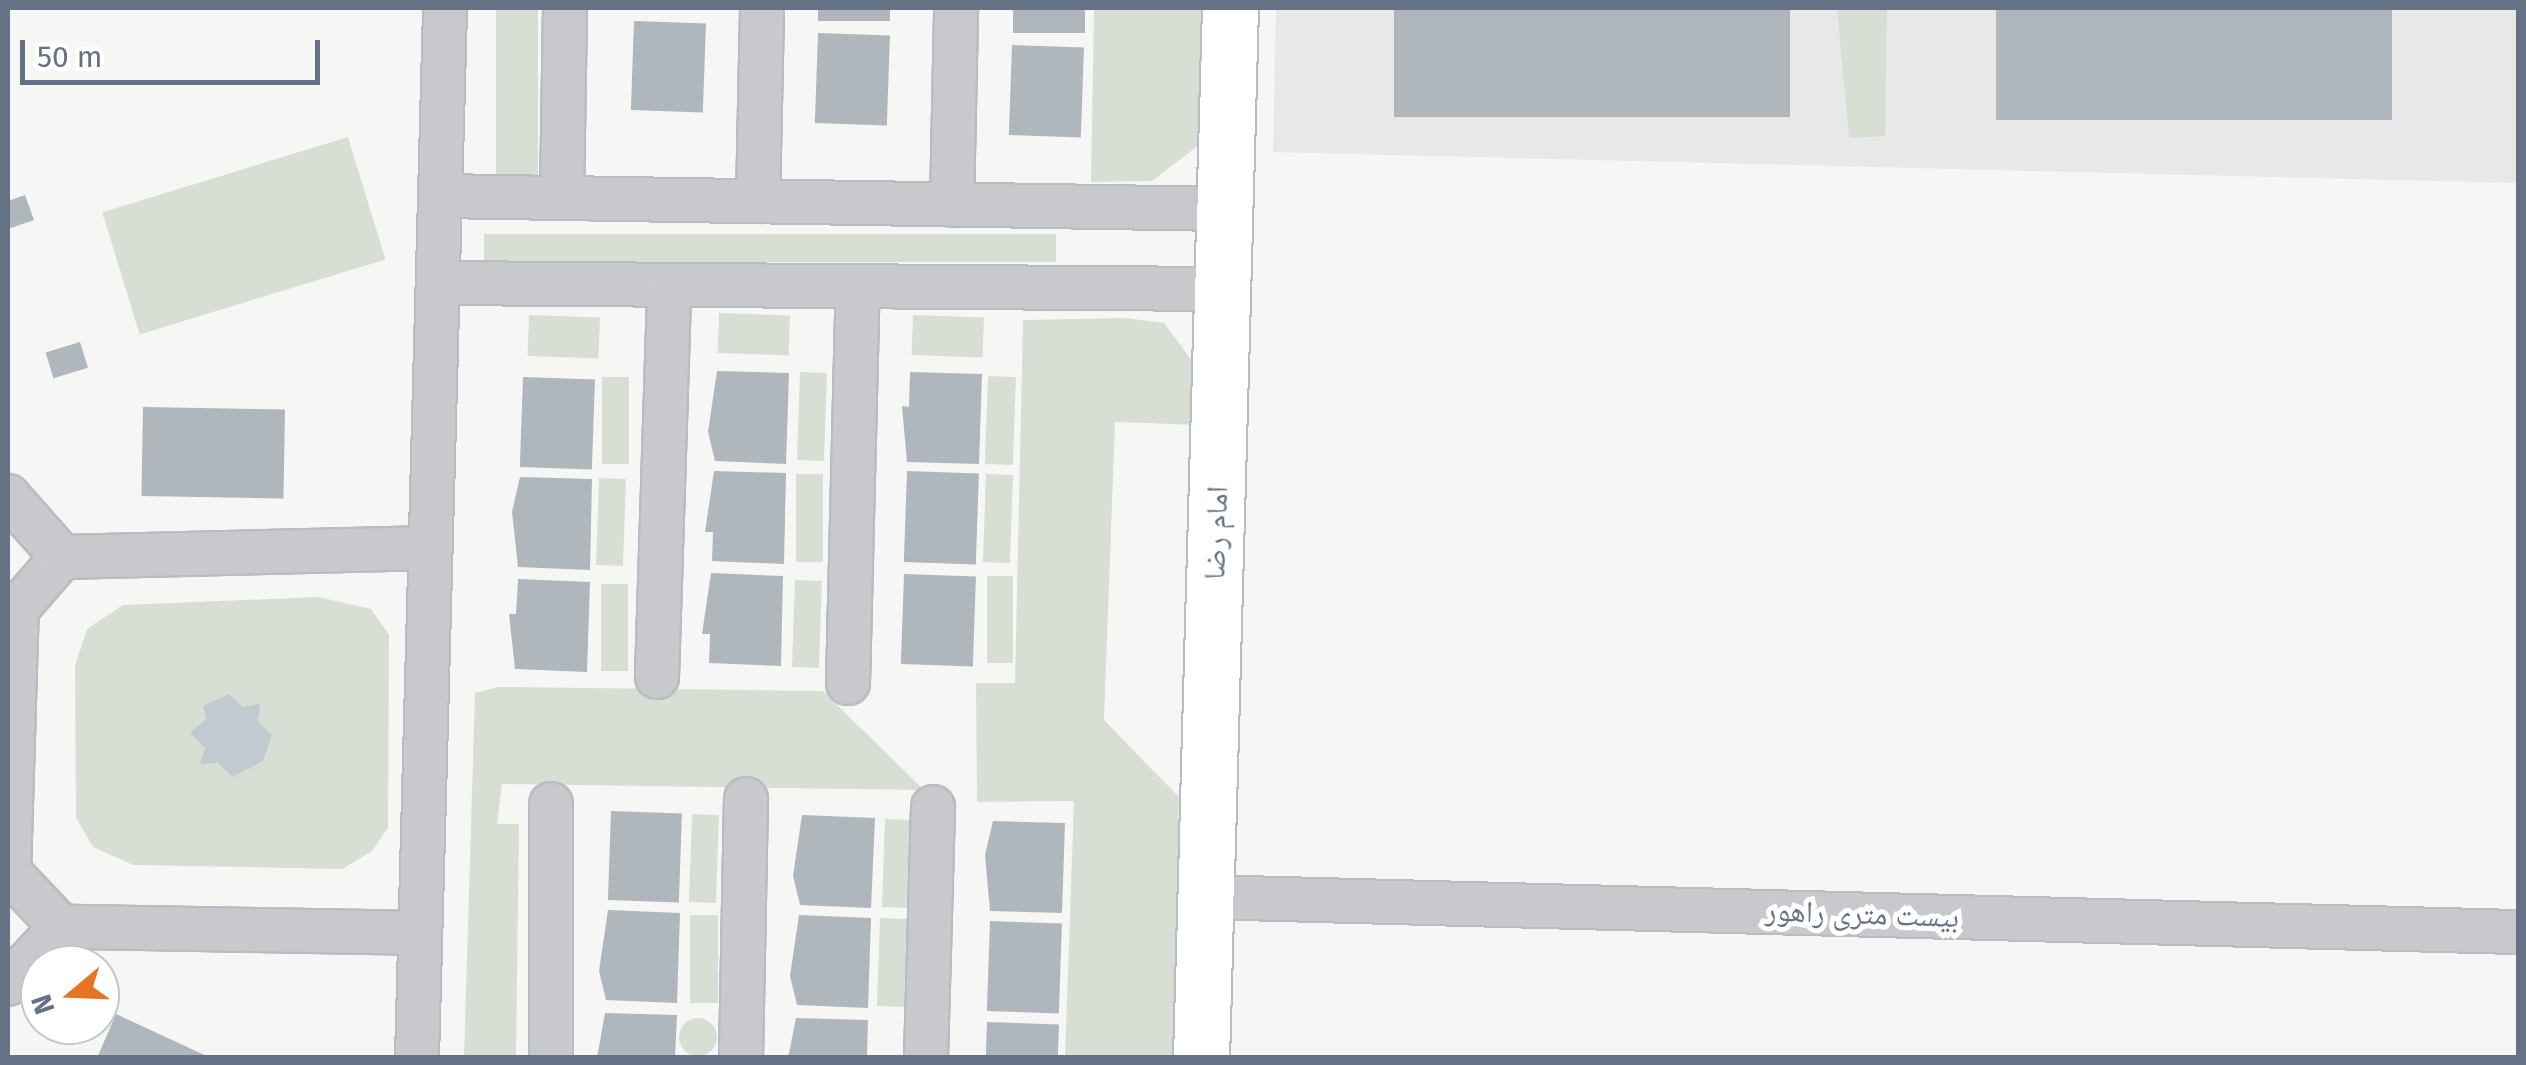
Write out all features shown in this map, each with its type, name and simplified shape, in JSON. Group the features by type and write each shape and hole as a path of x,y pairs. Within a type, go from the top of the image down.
{"main road":[{"name":"امام رضا","path":"1201,1058 1230,8"}],"street":[{"path":"417,1058 445,8"},
{"path":"562,198 566,8"},
{"path":"758,201 762,8"},
{"path":"952,205 956,8"},
{"path":"440,196 1224,209"},
{"path":"438,284 1222,290"},
{"path":"657,677 669,285"},
{"path":"848,682 858,287"},
{"path":"8,496 62,557"},
{"path":"420,934 61,926 8,873 12,604 62,557 430,548"},
{"path":"741,1058 746,799"},
{"path":"550,1058 551,804"},
{"path":"926,1058 933,807"},
{"name":"بیست متری راهور","path":"1206,897 2518,932"},
{"path":"8,984 61,926"}],"shaded area":[{"path":"496,8 538,8 538,179 496,179"},
{"path":"1094,8 1202,8 1199,145 1152,181 1091,182"},
{"path":"1276,8 2518,8 2518,183 1273,152"},
{"path":"1837,8 1887,8 1885,136 1849,138"},
{"path":"348,137 385,259 140,335 102,212"},
{"path":"484,234 1056,234 1056,262 484,262"},
{"path":"719,313 790,315 789,355 718,353"},
{"path":"529,315 600,317 599,358 528,356"},
{"path":"913,315 984,317 983,357 912,355"},
{"path":"1125,318 1164,323 1199,370 1201,425 1115,422 1104,720 1179,797 1174,1057 1065,1057 1074,801 977,802 976,683 1015,683 1023,320"},
{"path":"800,372 827,373 824,461 797,460"},
{"path":"988,376 1016,377 1013,465 985,464"},
{"path":"602,377 629,377 629,464 602,464"},
{"path":"796,474 823,474 823,562 796,562"},
{"path":"986,474 1013,475 1010,563 983,562"},
{"path":"599,478 626,479 623,566 596,565"},
{"path":"987,576 1013,576 1013,663 987,663"},
{"path":"795,580 822,581 819,668 792,667"},
{"path":"601,584 628,584 628,671 601,671"},
{"path":"318,597 371,609 389,635 388,828 372,851 342,869 133,865 93,847 76,818 75,665 87,629 123,605"},
{"path":"498,687 823,691 924,790 502,784 497,824 519,824 516,1057 464,1058 475,693"},
{"path":"229,694 243,707 260,704 258,722 272,735 263,761 233,777 218,763 200,764 205,748 190,733 206,719 203,706"},
{"path":"692,814 719,815 716,903 689,902"},
{"path":"885,819 912,820 909,908 882,907"},
{"path":"690,915 718,915 718,1003 690,1003"},
{"path":"880,918 907,919 904,1007 877,1006"},
{"path":"698,1018 711,1024 717,1037 711,1050 698,1056 685,1050 679,1037 685,1024"}],"building":[{"path":"818,8 890,8 890,21 818,21"},
{"path":"1013,8 1085,8 1085,33 1013,33"},
{"path":"1394,8 1790,8 1790,117 1394,117"},
{"path":"1996,8 2392,8 2392,120 1996,120"},
{"path":"634,21 706,24 703,112 631,110"},
{"path":"818,33 890,36 887,125 815,123"},
{"path":"1012,45 1084,48 1081,137 1009,135"},
{"path":"25,195 34,220 8,229 8,201"},
{"path":"80,342 88,368 53,378 46,353"},
{"path":"717,371 789,373 786,464 715,461 708,432"},
{"path":"910,372 982,374 979,464 907,462 902,406 909,407"},
{"path":"523,377 595,380 592,469 520,467"},
{"path":"143,407 285,409 283,498 141,496"},
{"path":"714,471 786,473 784,564 712,561 713,532 705,532"},
{"path":"907,471 979,474 976,564 904,562"},
{"path":"520,477 592,479 590,570 518,567 512,512"},
{"path":"711,573 783,576 781,666 709,663 710,634 702,634"},
{"path":"904,574 976,577 973,666 901,664"},
{"path":"518,579 590,582 587,672 515,669 509,614 516,614"},
{"path":"611,811 682,813 679,902 608,900"},
{"path":"802,815 875,818 871,908 800,905 793,876"},
{"path":"993,821 1065,823 1062,913 990,911 985,855"},
{"path":"608,910 680,913 677,1003 606,1000 599,971"},
{"path":"799,915 871,918 868,1008 797,1005 790,976"},
{"path":"990,921 1062,924 1059,1013 987,1011"},
{"path":"605,1013 677,1015 675,1058 597,1058"},
{"path":"120,1016 211,1058 97,1058 103,1045 120,1045"},
{"path":"796,1018 868,1020 867,1058 788,1058"},
{"path":"987,1022 1059,1025 1058,1058 986,1058"}]}
